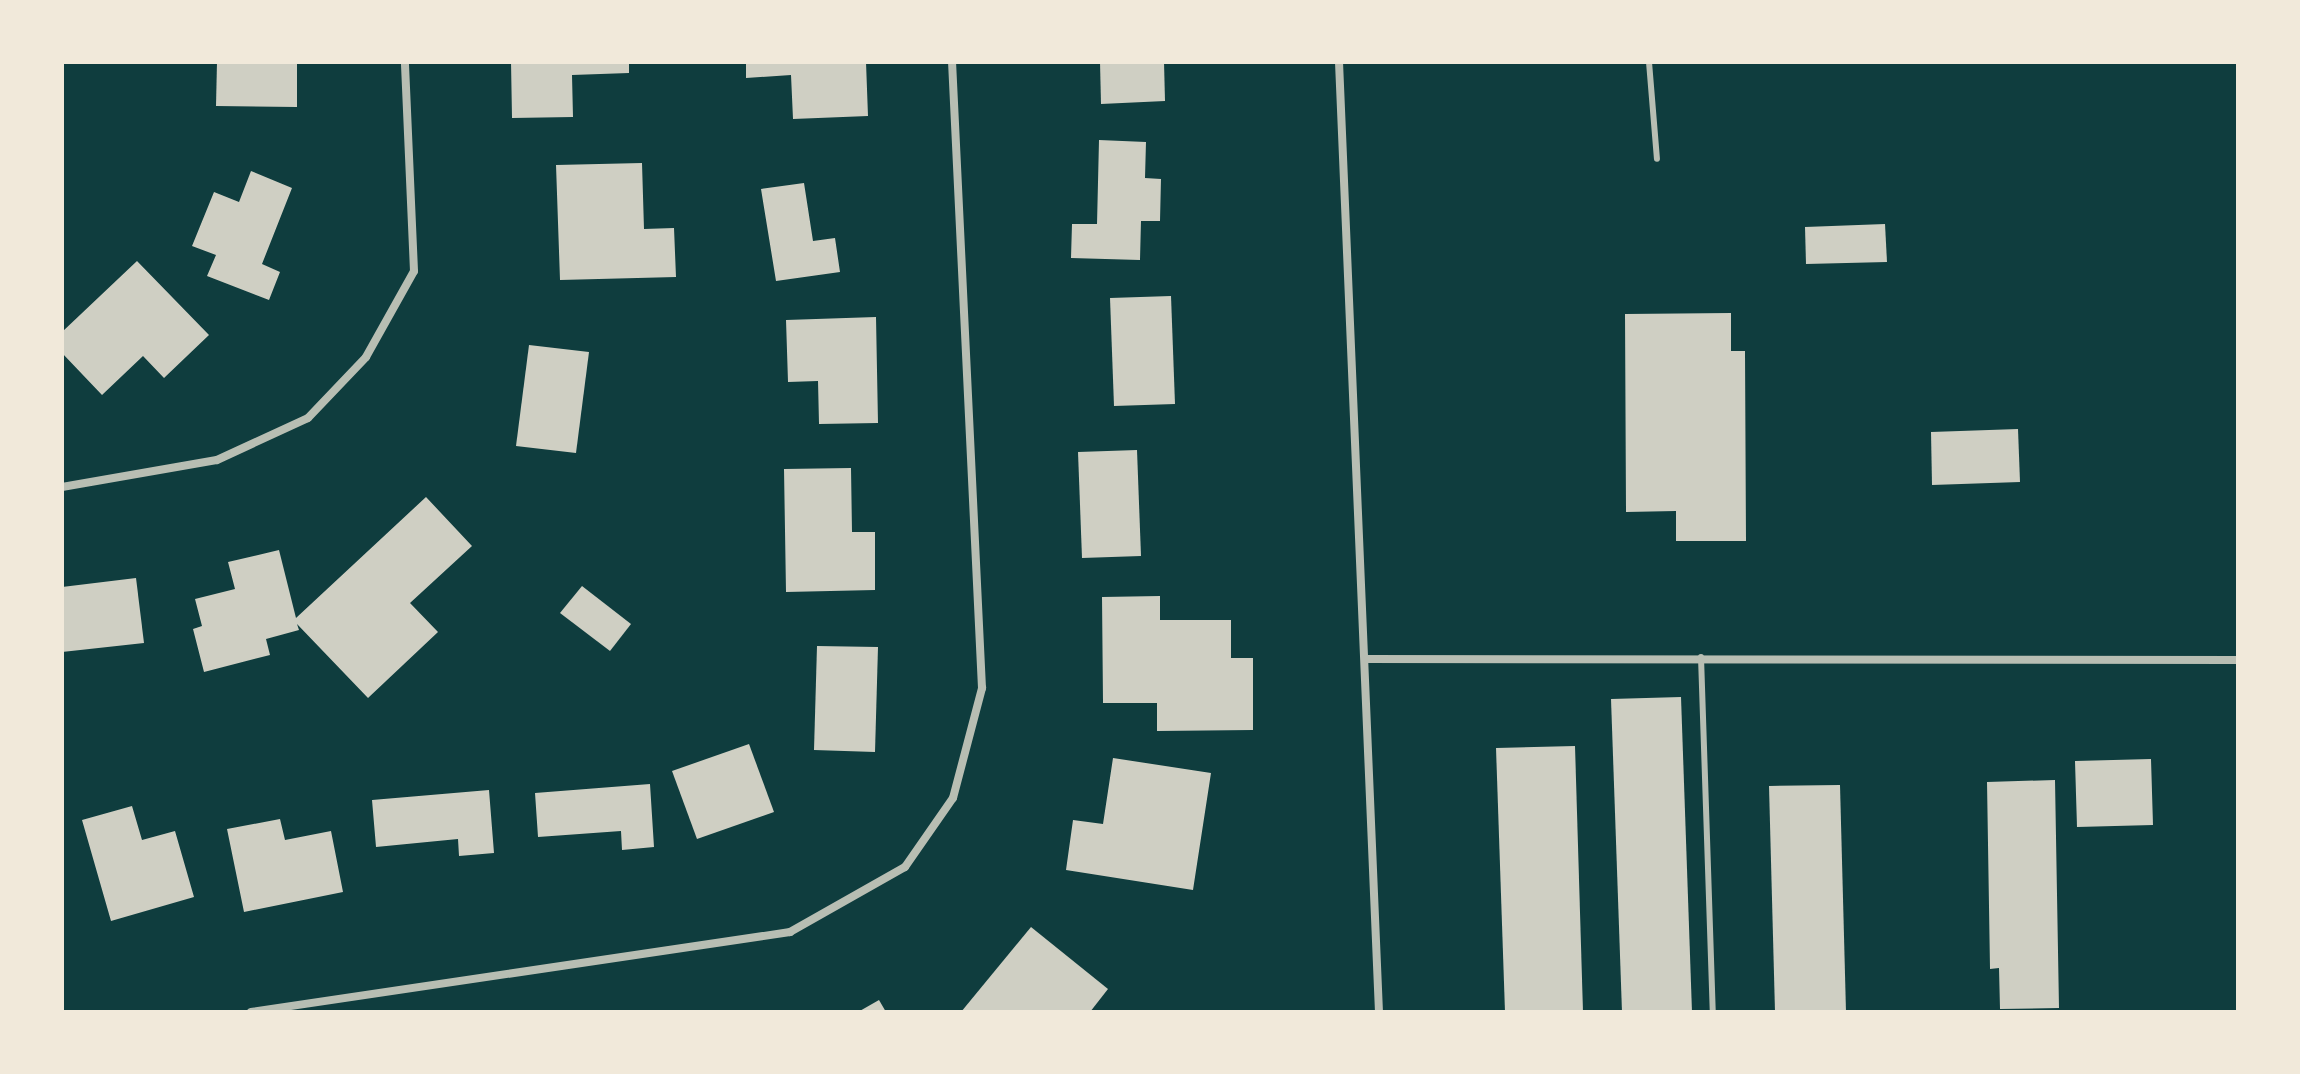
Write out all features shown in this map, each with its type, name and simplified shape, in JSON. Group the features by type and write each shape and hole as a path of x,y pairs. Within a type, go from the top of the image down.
{"street":[{"path":"62,487 217,460 308,418 366,357 414,271 405,62"},
{"path":"251,1012 790,932 905,867 953,798 982,688 952,62"},
{"path":"1339,62 1379,1012"},
{"path":"1365,659 2238,660"}],"lane":[{"path":"1649,62 1657,159"},
{"path":"1701,657 1713,1010"}],"building":[{"path":"217,62 297,62 297,107 216,106"},
{"path":"511,62 629,62 629,73 572,75 573,117 512,118"},
{"path":"746,62 866,62 868,116 793,119 791,75 746,78"},
{"path":"1100,62 1164,62 1165,101 1101,104"},
{"path":"1099,140 1146,142 1145,178 1161,179 1160,221 1141,221 1140,260 1071,258 1072,224 1097,224"},
{"path":"642,163 644,229 674,228 676,277 560,280 556,165"},
{"path":"251,171 292,188 262,264 280,272 269,300 207,276 216,255 192,246 214,192 239,202"},
{"path":"804,183 813,241 835,238 840,272 776,281 761,189"},
{"path":"1885,224 1887,262 1806,264 1805,227"},
{"path":"137,261 209,335 164,378 143,356 102,395 62,353 62,332"},
{"path":"1171,296 1175,404 1114,406 1110,298"},
{"path":"1731,313 1731,351 1745,351 1746,541 1676,541 1676,511 1626,512 1625,314"},
{"path":"876,317 878,423 819,424 818,381 788,382 786,320"},
{"path":"529,345 589,352 576,453 516,446"},
{"path":"2018,429 2020,482 1932,485 1931,432"},
{"path":"1137,450 1141,556 1082,558 1078,452"},
{"path":"851,468 852,532 875,532 875,590 786,592 784,469"},
{"path":"426,497 472,546 410,603 438,632 368,698 297,624 299,630 266,639 270,655 204,672 193,629 202,626 195,599 235,589 228,562 279,550 296,618"},
{"path":"136,578 144,643 62,652 62,587"},
{"path":"582,586 631,624 610,651 560,613"},
{"path":"1160,596 1160,620 1231,620 1231,658 1253,658 1253,730 1157,731 1157,703 1103,703 1102,597"},
{"path":"817,646 878,647 875,752 814,750"},
{"path":"1681,697 1692,1012 1622,1012 1611,699"},
{"path":"749,744 774,812 697,839 672,771"},
{"path":"1575,746 1583,1012 1505,1012 1496,748"},
{"path":"1113,758 1211,773 1193,890 1066,870 1073,820 1103,824"},
{"path":"2151,759 2153,825 2077,827 2075,761"},
{"path":"2055,780 2059,1008 2000,1009 1999,968 1990,969 1987,782"},
{"path":"650,784 654,847 622,850 621,831 538,837 535,793"},
{"path":"1840,785 1846,1012 1775,1012 1769,786"},
{"path":"489,790 494,853 459,856 458,839 376,847 372,800"},
{"path":"132,806 142,840 175,831 194,897 111,921 82,820"},
{"path":"280,819 285,840 331,831 343,892 244,912 227,829"},
{"path":"1031,927 1108,989 1090,1012 961,1012"},
{"path":"879,1000 886,1012 858,1012"}]}
